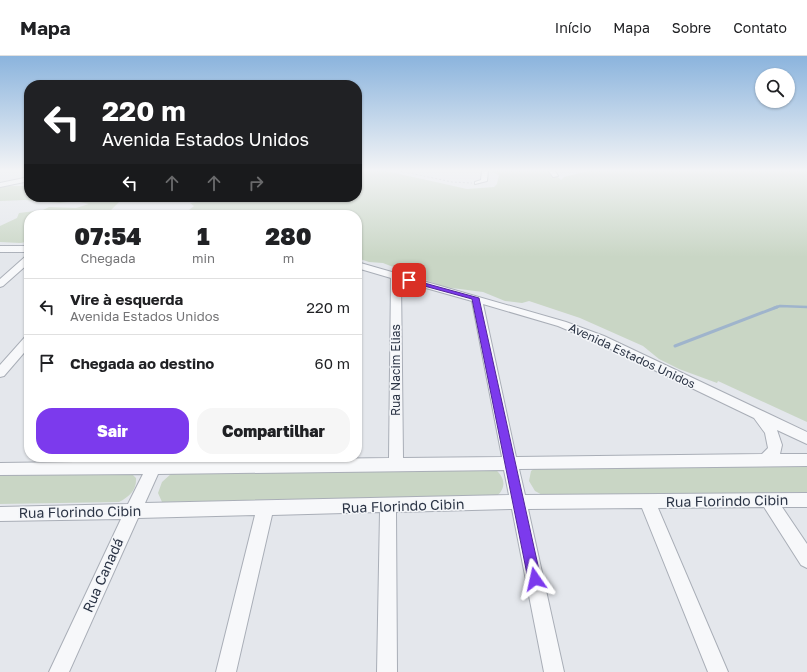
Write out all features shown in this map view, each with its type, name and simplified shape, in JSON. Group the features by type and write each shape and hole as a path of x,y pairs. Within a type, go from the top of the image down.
{"street":[{"path":"0,249 24,249"},
{"path":"0,284 24,262"},
{"name":"Avenida Estados Unidos","path":"362,266 562,324 600,339 807,438"},
{"name":"Rua Nacim Elias","path":"396,276 396,464"},
{"path":"476,298 554,672"},
{"path":"0,373 24,346"},
{"path":"753,412 767,425 775,438 775,450 767,459"},
{"path":"315,462 396,464 767,459 807,460"},
{"path":"0,469 38,463 156,462"},
{"name":"Rua Canadá","path":"59,672 131,511 156,462"},
{"name":"Rua Florindo Cibin","path":"2,516 131,511 519,502 807,500"},
{"path":"769,501 807,559"},
{"path":"647,502 718,672"},
{"path":"387,672 388,506"},
{"path":"226,672 265,509"}],"green space":[{"path":"0,200 24,200 24,200 0,201"},
{"path":"362,200 807,200 807,422 718,381 717,383 679,369 659,359 643,346 580,318 529,301 522,303 505,301 483,292 444,287 383,263 369,262 362,260 362,210 189,210 194,206 190,203 362,202"},
{"path":"80,202 119,202 111,210 43,210 49,207 76,208 89,204"},
{"path":"24,212 24,242 0,242 0,226 17,218 19,213"},
{"path":"807,463 807,492 546,497 535,491 529,481 531,471 535,468"},
{"path":"495,469 501,475 503,482 503,488 498,495 162,502 158,493 162,482 172,473"},
{"path":"130,472 136,478 134,490 126,498 119,502 0,504 0,475"}],"waterway":[{"path":"675,346 777,307"},
{"path":"777,307 807,307"}],"route":[{"path":"409,280 476,298 535,579"}]}
